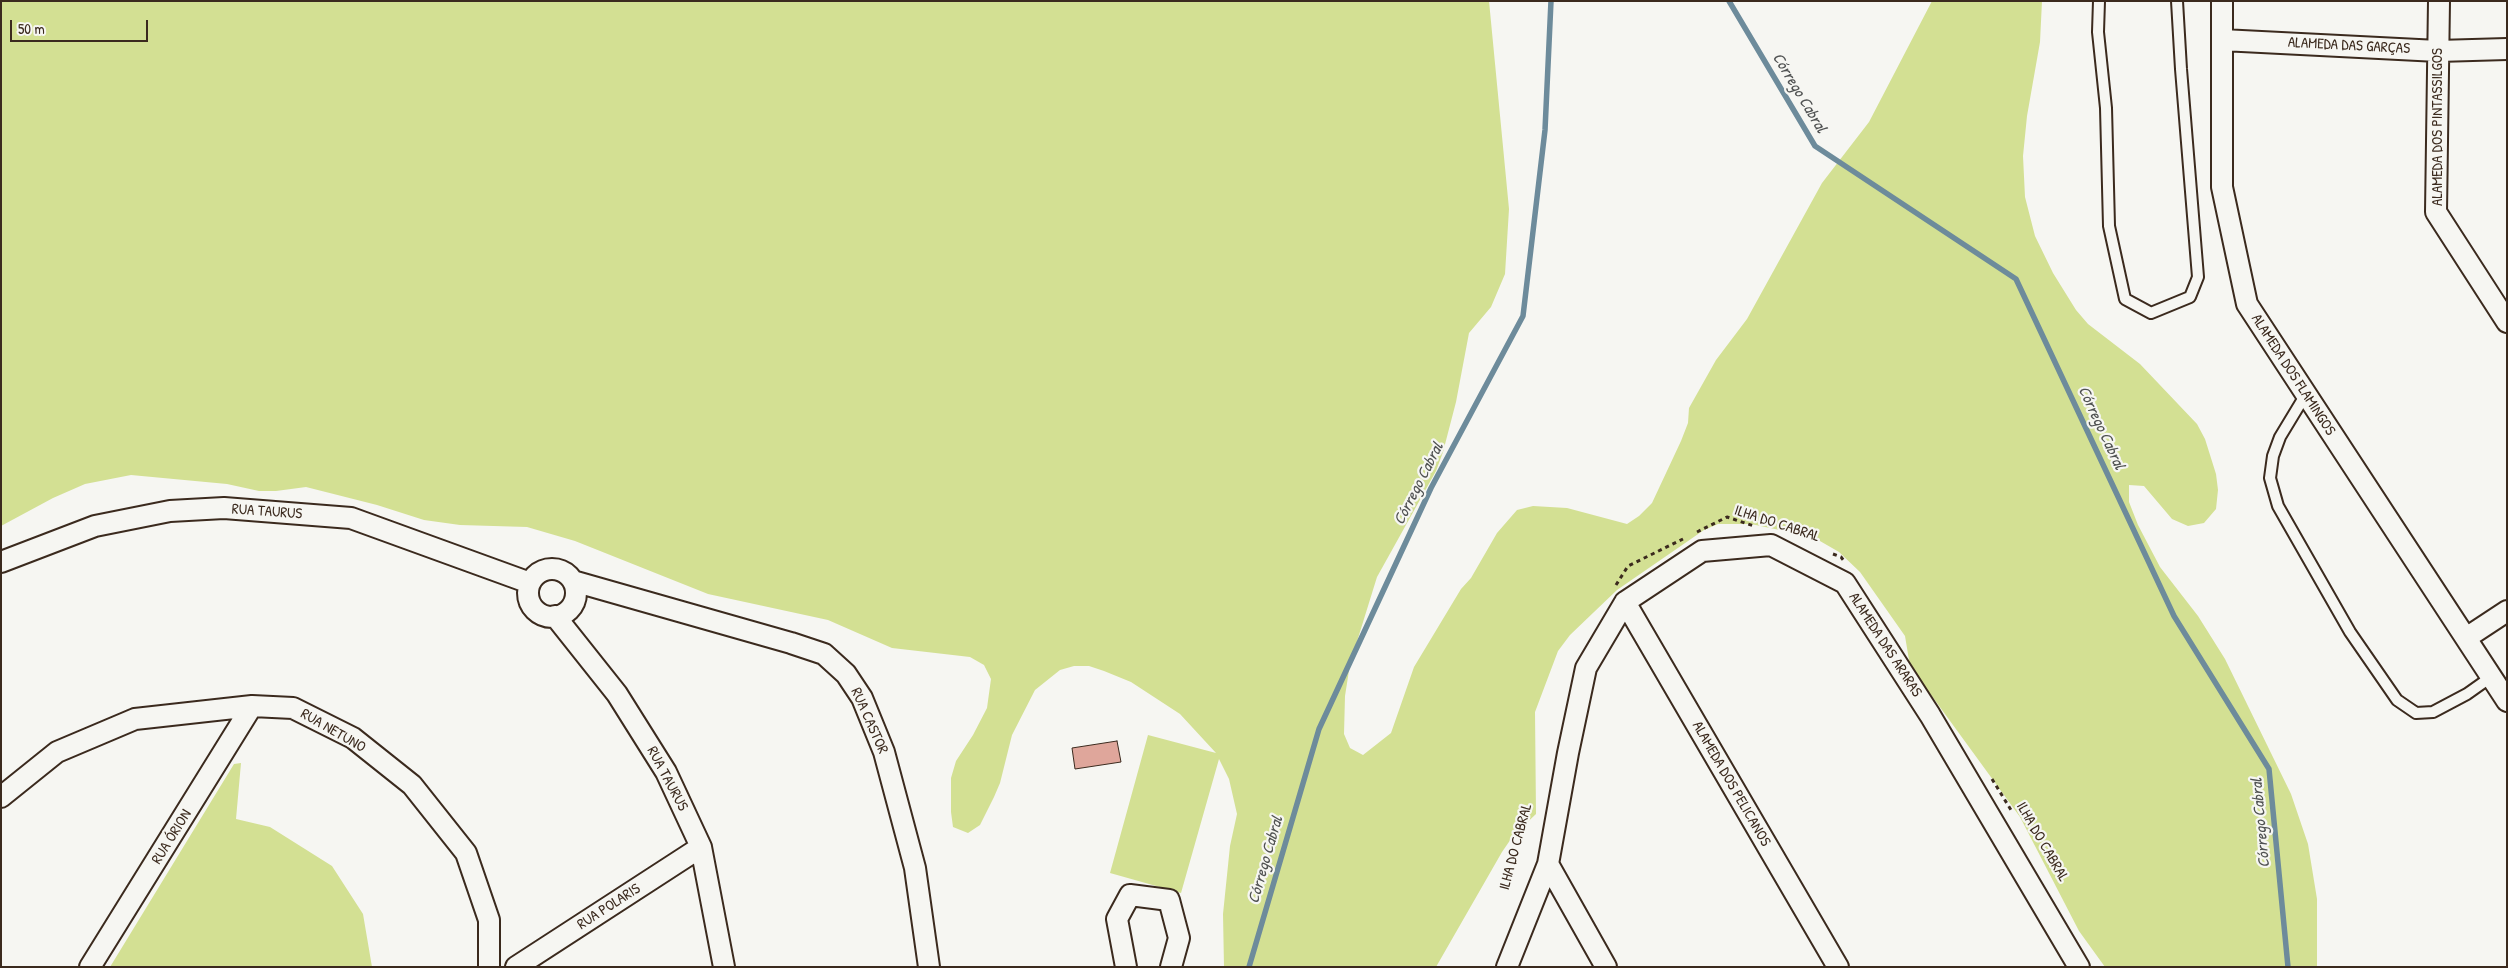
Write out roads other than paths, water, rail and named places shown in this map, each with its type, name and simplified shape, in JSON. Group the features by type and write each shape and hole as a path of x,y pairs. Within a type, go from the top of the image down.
{"street":[{"name":"ALAMEDA DOS FLAMINGOS","path":"2222,1 2222,187 2247,304 2507,701"},
{"name":"ALAMEDA DOS PINTASSILGOS","path":"2439,1 2436,212 2507,322"},
{"name":"ALAMEDA DAS GARÇAS","path":"2222,40 2438,50 2507,49"},
{"name":"RUA TAURUS","path":"1,562 95,526 170,511 224,508 351,518 530,583"},
{"name":"ALAMEDA DAS ARARAS","path":"1507,967 1548,864 1586,668 1619,595 1702,551 1771,545 1845,583 1930,715 2079,967"},
{"path":"550,568 567,574 573,581 576,590 575,599 571,607 564,614 555,616 542,615 533,607 528,595 530,583 542,571 550,568"},
{"name":"RUA CASTOR","path":"573,581 824,654 846,674 862,698 884,752 915,868 929,967"},
{"name":"ALAMEDA DOS PELICANOS","path":"1619,595 1838,967"},
{"path":"2466,638 2507,611"},
{"name":"RUA TAURUS","path":"555,616 617,694 666,772 701,847 724,967"},
{"name":"RUA NETUNO","path":"1,797 57,752 135,719 252,706 293,708 353,738 412,785 466,853 490,920 489,967"},
{"name":"RUA ÓRION","path":"90,967 252,706"},
{"name":"RUA POLARIS","path":"516,967 701,847"},
{"path":"1548,864 1606,967"},
{"path":"1126,967 1126,957 1117,919 1130,895 1169,900 1179,938 1171,967"}],"lane":[{"path":"2099,1 2098,32 2106,108 2109,226 2125,299 2152,313 2190,298 2198,277 2177,1"},
{"path":"2306,394 2280,437 2273,456 2270,478 2278,506 2350,632 2397,700 2416,713 2433,712 2467,694 2491,677"}],"waterway":[{"name":"Córrego Cabral","path":"1249,967 1319,729 1431,488 1523,316 1545,130 1551,1"},
{"name":"Córrego Cabral","path":"1729,1 1815,146 2016,279 2174,616 2269,769 2288,967"}]}
